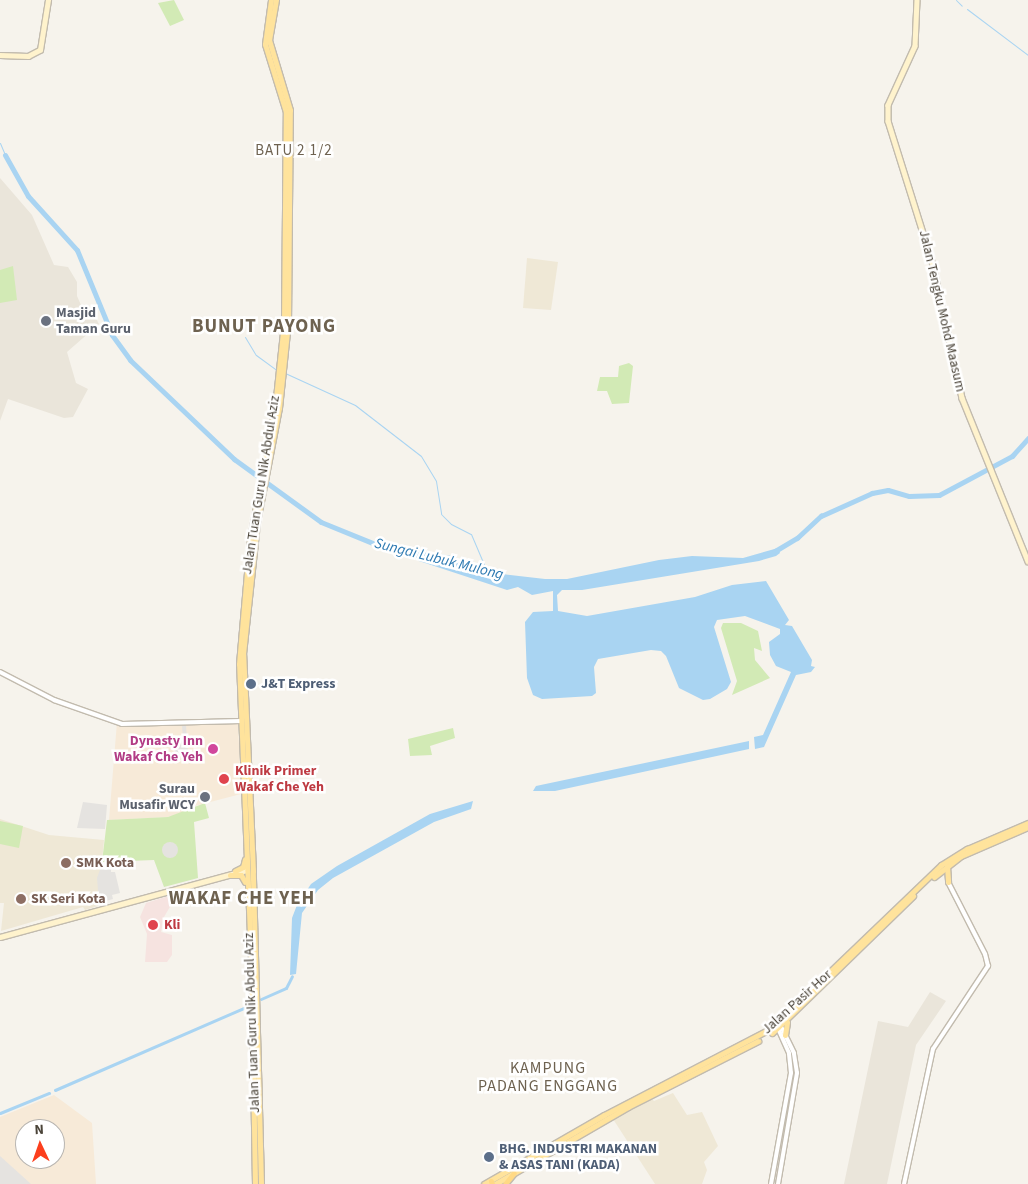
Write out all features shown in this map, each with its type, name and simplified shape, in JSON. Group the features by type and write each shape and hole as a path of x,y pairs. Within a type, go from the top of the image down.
{"highway":[{"path":"505,1184 514,1173"}],"main road":[{"path":"0,56 18,57 36,54 42,46 48,0"},
{"name":"Jalan Tuan Guru Nik Abdul Aziz","path":"271,0 265,44 286,112 287,280"},
{"name":"Jalan Tuan Guru Nik Abdul Aziz","path":"255,1184 240,642 260,493 281,377 287,280 290,110 269,40 276,0"},
{"name":"Jalan Tengku Mohd Maasum","path":"917,0 915,46 888,105 888,120 927,242 962,398 1028,561"},
{"name":"Jalan Tuan Guru Nik Abdul Aziz","path":"260,493 243,642 261,1184"},
{"path":"247,870 250,863 250,815"},
{"name":"Jalan Pasir Hor","path":"493,1183 604,1115 770,1030 941,865 967,848 1028,823"},
{"name":"Jalan Pasir Hor","path":"493,1183 514,1173 617,1112 777,1028 948,864 1028,827"},
{"path":"233,873 244,865 246,843"},
{"path":"948,864 948,882"},
{"path":"0,937 247,870"},
{"path":"247,870 251,874 253,908"},
{"path":"233,873 243,876 247,893"},
{"path":"936,875 942,875 948,882"},
{"path":"783,1035 788,1019"},
{"path":"777,1028 783,1035"},
{"path":"484,1184 493,1183"}],"street":[{"path":"0,672 54,700 122,724 241,721"},
{"path":"904,1184 932,1050 988,966 986,954 948,882"},
{"path":"777,1028 794,1054 797,1074 778,1184"},
{"path":"771,1184 791,1073 789,1054 783,1035"},
{"path":"779,1146 785,1147"}],"shaded area":[{"path":"0,178 32,215 54,265 68,267 77,282 77,296 85,314 92,311 99,324 67,352 76,383 88,389 73,417 64,418 8,399 0,421"},
{"path":"527,258 558,262 551,310 523,308"},
{"path":"238,721 241,794 191,807 192,810 168,817 109,820 117,722"},
{"path":"186,725 188,752 175,752 174,740 183,739 182,726"},
{"path":"83,802 107,805 105,829 77,828"},
{"name":"SMK Kota","path":"0,819 49,835 104,840 98,906 85,910 83,907 1,931 4,903 0,903"},
{"path":"167,842 173,842 178,847 176,856 167,858 162,853 162,847"},
{"path":"101,867 111,867 111,872 115,872 120,893 112,895 113,899 99,903 97,878"},
{"name":"Kli","path":"178,893 164,917 161,932 172,935 172,955 167,962 145,962 147,934 140,917 146,903"},
{"path":"930,992 946,1001 916,1045 887,1184 844,1184 878,1021 908,1027"},
{"path":"673,1093 687,1115 702,1112 718,1146 704,1162 707,1170 702,1184 655,1184 613,1119 652,1099 654,1101"},
{"path":"54,1095 92,1123 96,1184 0,1184 0,1117"},
{"path":"0,1156 31,1184 0,1184"}],"green space":[{"path":"174,0 184,20 170,26 158,3"},
{"path":"13,266 17,300 0,303 0,270"},
{"path":"629,363 633,366 629,403 612,404 607,391 597,391 600,377 618,377 619,366"},
{"path":"723,623 741,623 758,631 762,651 754,648 755,660 770,678 732,695 737,681 721,628"},
{"path":"453,728 455,738 430,746 432,755 410,756 408,739"},
{"path":"205,803 209,818 194,822 198,878 164,887 154,860 102,862 107,820 168,817"},
{"path":"0,821 23,826 19,848 0,844"}],"water":[{"path":"778,548 780,553 776,556 759,561 582,590 562,590 557,595 558,611 587,616 695,597 732,585 766,581 789,620 785,625 792,626 812,660 811,666 815,667 811,672 796,675 764,747 755,749 754,737 763,735 791,672 776,666 770,655 769,642 780,634 780,629 745,616 717,620 714,627 731,682 727,689 710,699 703,700 679,688 666,656 661,651 651,650 598,659 594,667 596,693 592,696 542,699 533,695 527,678 525,622 533,612 553,611 553,591 532,595 518,587 507,590 419,561 407,550 453,556 471,566 484,564 489,570 502,574 545,579 567,579 659,560 692,556 743,558"},
{"path":"749,741 749,749 555,791 533,791 536,786"},
{"path":"473,801 471,809 434,822 333,878 318,890 302,913 296,974 290,975 292,918 297,905 311,884 337,866 430,814"}],"waterway":[{"path":"956,0 962,6"},
{"path":"967,9 1028,55"},
{"name":"Sungai Lubuk Mulong","path":"0,143 5,155"},
{"name":"Sungai Lubuk Mulong","path":"5,155 28,196 77,250 112,335 130,360 234,459 321,522 375,544 413,552"},
{"path":"245,337 256,355 277,370"},
{"path":"285,373 355,405 421,456 436,481 441,514 451,524 471,534 484,565"},
{"name":"Sungai Lubuk Mulong","path":"775,551 797,538 821,516 872,493 888,490 909,496 939,495 1012,456 1028,438"},
{"path":"261,999 286,988 292,976"},
{"path":"55,1090 246,1007"},
{"path":"0,1113 49,1093"}],"place":[{"name":"Masjid Taman Guru","path":"46,321"},
{"name":"J&T Express","path":"251,684"},
{"name":"Dynasty Inn Wakaf Che Yeh","path":"213,749"},
{"name":"Klinik Primer Wakaf Che Yeh","path":"224,779"},
{"name":"Surau Musafir WCY","path":"205,797"},
{"name":"SMK Kota","path":"66,863"},
{"name":"SK Seri Kota","path":"21,899"},
{"name":"Kli","path":"153,925"},
{"name":"BHG. INDUSTRI MAKANAN & ASAS TANI (KADA)","path":"489,1157"}],"district":[{"name":"BATU 2 1/2","path":"294,151"},
{"name":"BUNUT PAYONG","path":"264,327"},
{"name":"WAKAF CHE YEH","path":"242,899"},
{"name":"KAMPUNG PADANG ENGGANG","path":"548,1077"}]}
